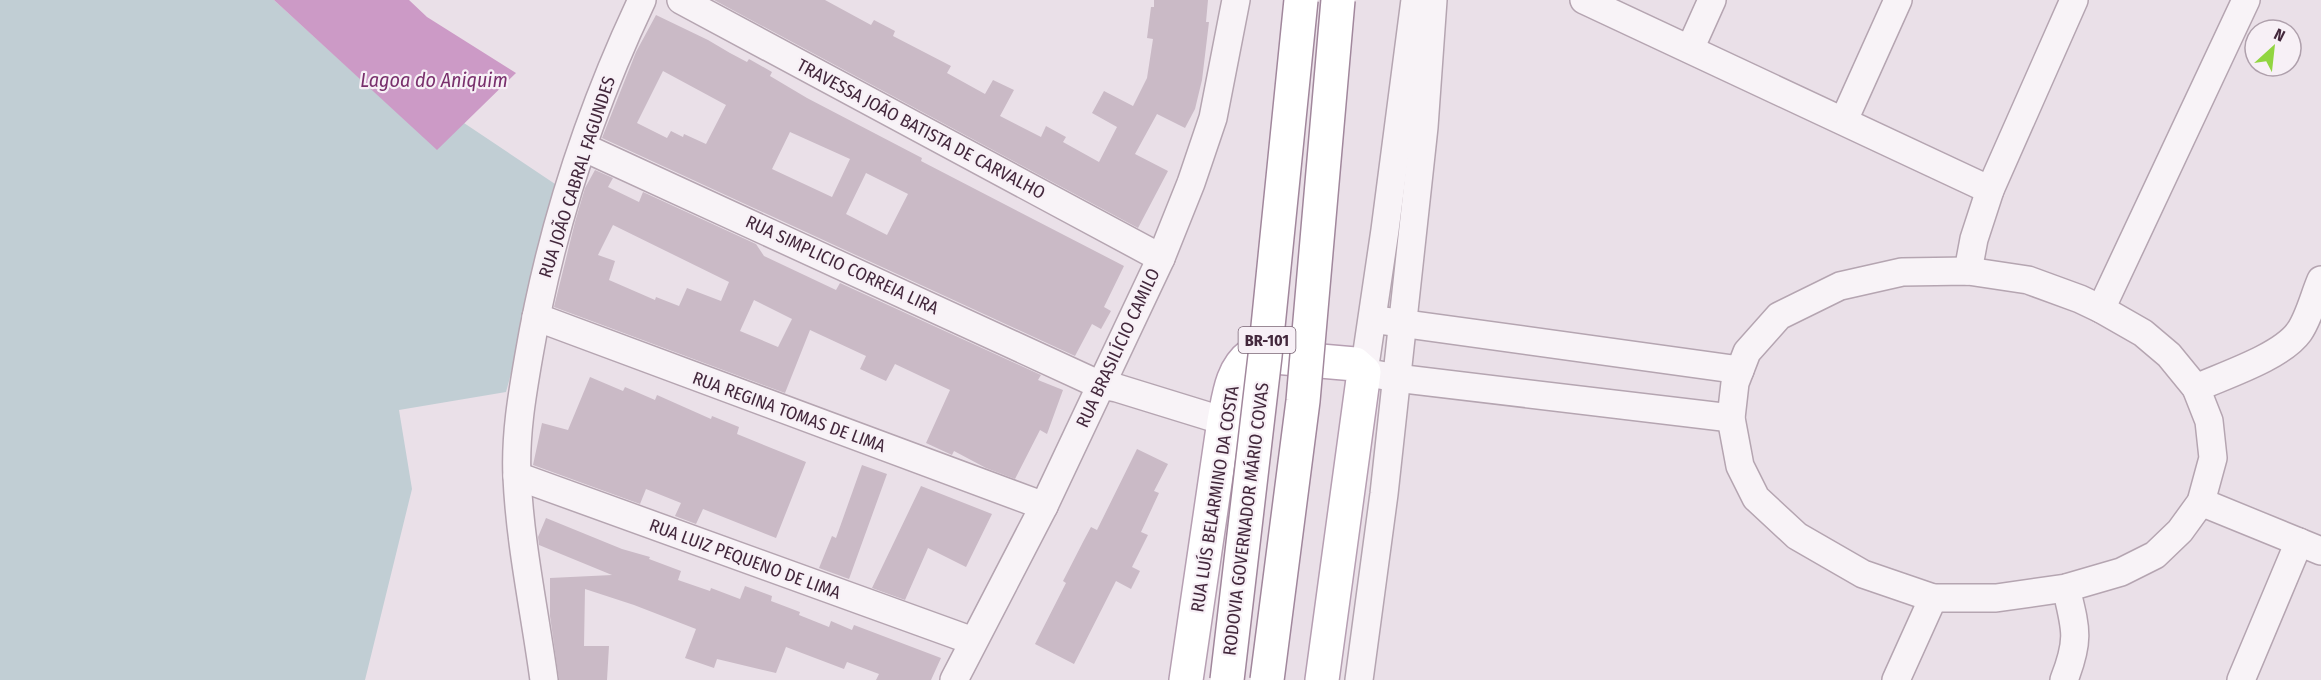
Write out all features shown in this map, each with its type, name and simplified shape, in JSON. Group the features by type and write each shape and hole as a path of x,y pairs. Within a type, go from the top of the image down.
{"main road":[{"name":"RODOVIA GOVERNADOR MÁRIO COVAS","path":"1227,680 1265,356 1301,0"},
{"name":"BR-101","path":"1267,680 1303,401 1338,0"},
{"name":"RUA LUÍS BELARMINO DA COSTA","path":"1186,680 1224,421 1232,383 1241,363 1251,355 1355,364 1364,372"},
{"path":"1322,680 1364,372"}],"street":[{"name":"RUA JOÃO CABRAL FAGUNDES","path":"544,680 517,476 519,411 536,317 557,228 601,94 642,0"},
{"name":"TRAVESSA JOÃO BATISTA DE CARVALHO","path":"681,0 1161,258"},
{"name":"RUA BRASILÍCIO CAMILO","path":"965,665 1044,506 1161,258 1191,183 1213,118 1236,0"},
{"path":"1415,0 1364,372 1396,378 1731,418"},
{"path":"1359,680 1384,494 1424,127 1433,0"},
{"path":"1584,0 1990,190"},
{"path":"1690,49 1712,0"},
{"path":"1844,120 1898,0"},
{"path":"1968,271 1977,229 1990,190 2074,0"},
{"path":"2101,309 2246,0"},
{"name":"RUA SIMPLICIO CORREIA LIRA","path":"583,147 1100,385 1117,388 1224,421"},
{"path":"1968,271 2028,280 2101,309 2143,333 2169,355 2196,388 2209,421 2213,458 2201,502 2180,531 2155,555 2121,572 2066,588 1996,598 1933,598 1863,574 1797,536 1756,498 1740,466 1731,418 1735,383 1747,352 1779,316 1840,286 1902,272 1968,271"},
{"path":"2196,388 2271,355 2286,346 2300,331 2321,280"},
{"name":"RUA REGINA TOMAS DE LIMA","path":"536,317 1044,506"},
{"path":"1372,319 1740,370"},
{"name":"RUA LUIZ PEQUENO DE LIMA","path":"517,476 965,665"},
{"path":"2201,502 2310,547 2241,680"},
{"path":"2064,680 2075,646 2076,630 2066,588"},
{"path":"1896,680 1933,598"}],"shaded area":[{"path":"0,0 274,0 437,149 464,123 561,188 506,392 399,410 412,489 365,680 0,680"}],"water":[{"name":"Lagoa do Aniquim","path":"274,0 409,0 427,17 516,73 437,150"}],"building":[{"path":"714,0 825,0 871,25 874,20 895,31 893,36 951,66 947,73 985,94 993,80 1014,90 1000,116 1041,137 1046,126 1066,137 1063,142 1099,162 1117,127 1092,113 1104,91 1133,106 1147,78 1153,39 1147,38 1154,0 1208,0 1206,22 1209,22 1202,80 1195,109 1185,128 1157,114 1135,154 1168,171 1138,228"},
{"path":"656,15 747,62 749,59 772,72 770,76 807,98 922,158 921,161 1124,266 1104,307 1111,311 1101,329 1092,324 1075,356 602,138 636,52","holes":["663,71 726,105 706,144 671,131 667,138 637,123","790,132 850,159 832,197 772,169","866,173 908,194 887,235 846,214"]},
{"path":"595,170 613,178 608,187 639,202 643,192 756,244 764,256 836,290 840,283 1041,375 1038,380 1063,390 1047,434 1040,430 1015,479 986,468 954,451 952,455 926,443 950,390 895,364 886,381 860,369 866,356 810,330 785,393 554,307 585,188","holes":["613,225 729,282 721,301 687,288 679,306 656,297 655,300 609,280 615,261 598,255","754,300 792,319 778,347 740,331"]},
{"path":"590,377 623,391 625,387 655,400 657,395 711,419 712,416 739,427 737,434 806,462 776,538 703,509 696,524 675,516 681,503 646,489 640,504 533,465 542,423 568,430"},
{"path":"1137,449 1168,464 1154,491 1159,493 1141,532 1148,535 1132,567 1140,571 1131,589 1116,581 1074,664 1035,644 1066,583 1063,581 1084,540 1091,527 1097,530"},
{"path":"862,465 887,474 849,579 819,568 832,536 836,538"},
{"path":"921,486 992,514 966,567 928,548 905,600 872,588"},
{"path":"546,518 681,571 678,580 710,591 711,588 740,599 745,586 772,596 771,601 800,612 799,615 829,627 831,621 852,630 854,625 941,658 931,680 876,680 879,674 847,662 844,669 786,647 776,673 717,659 714,668 685,658 696,629 585,589 584,646 609,646 607,680 559,680 550,616 550,578 612,575 539,545 538,537"}]}
